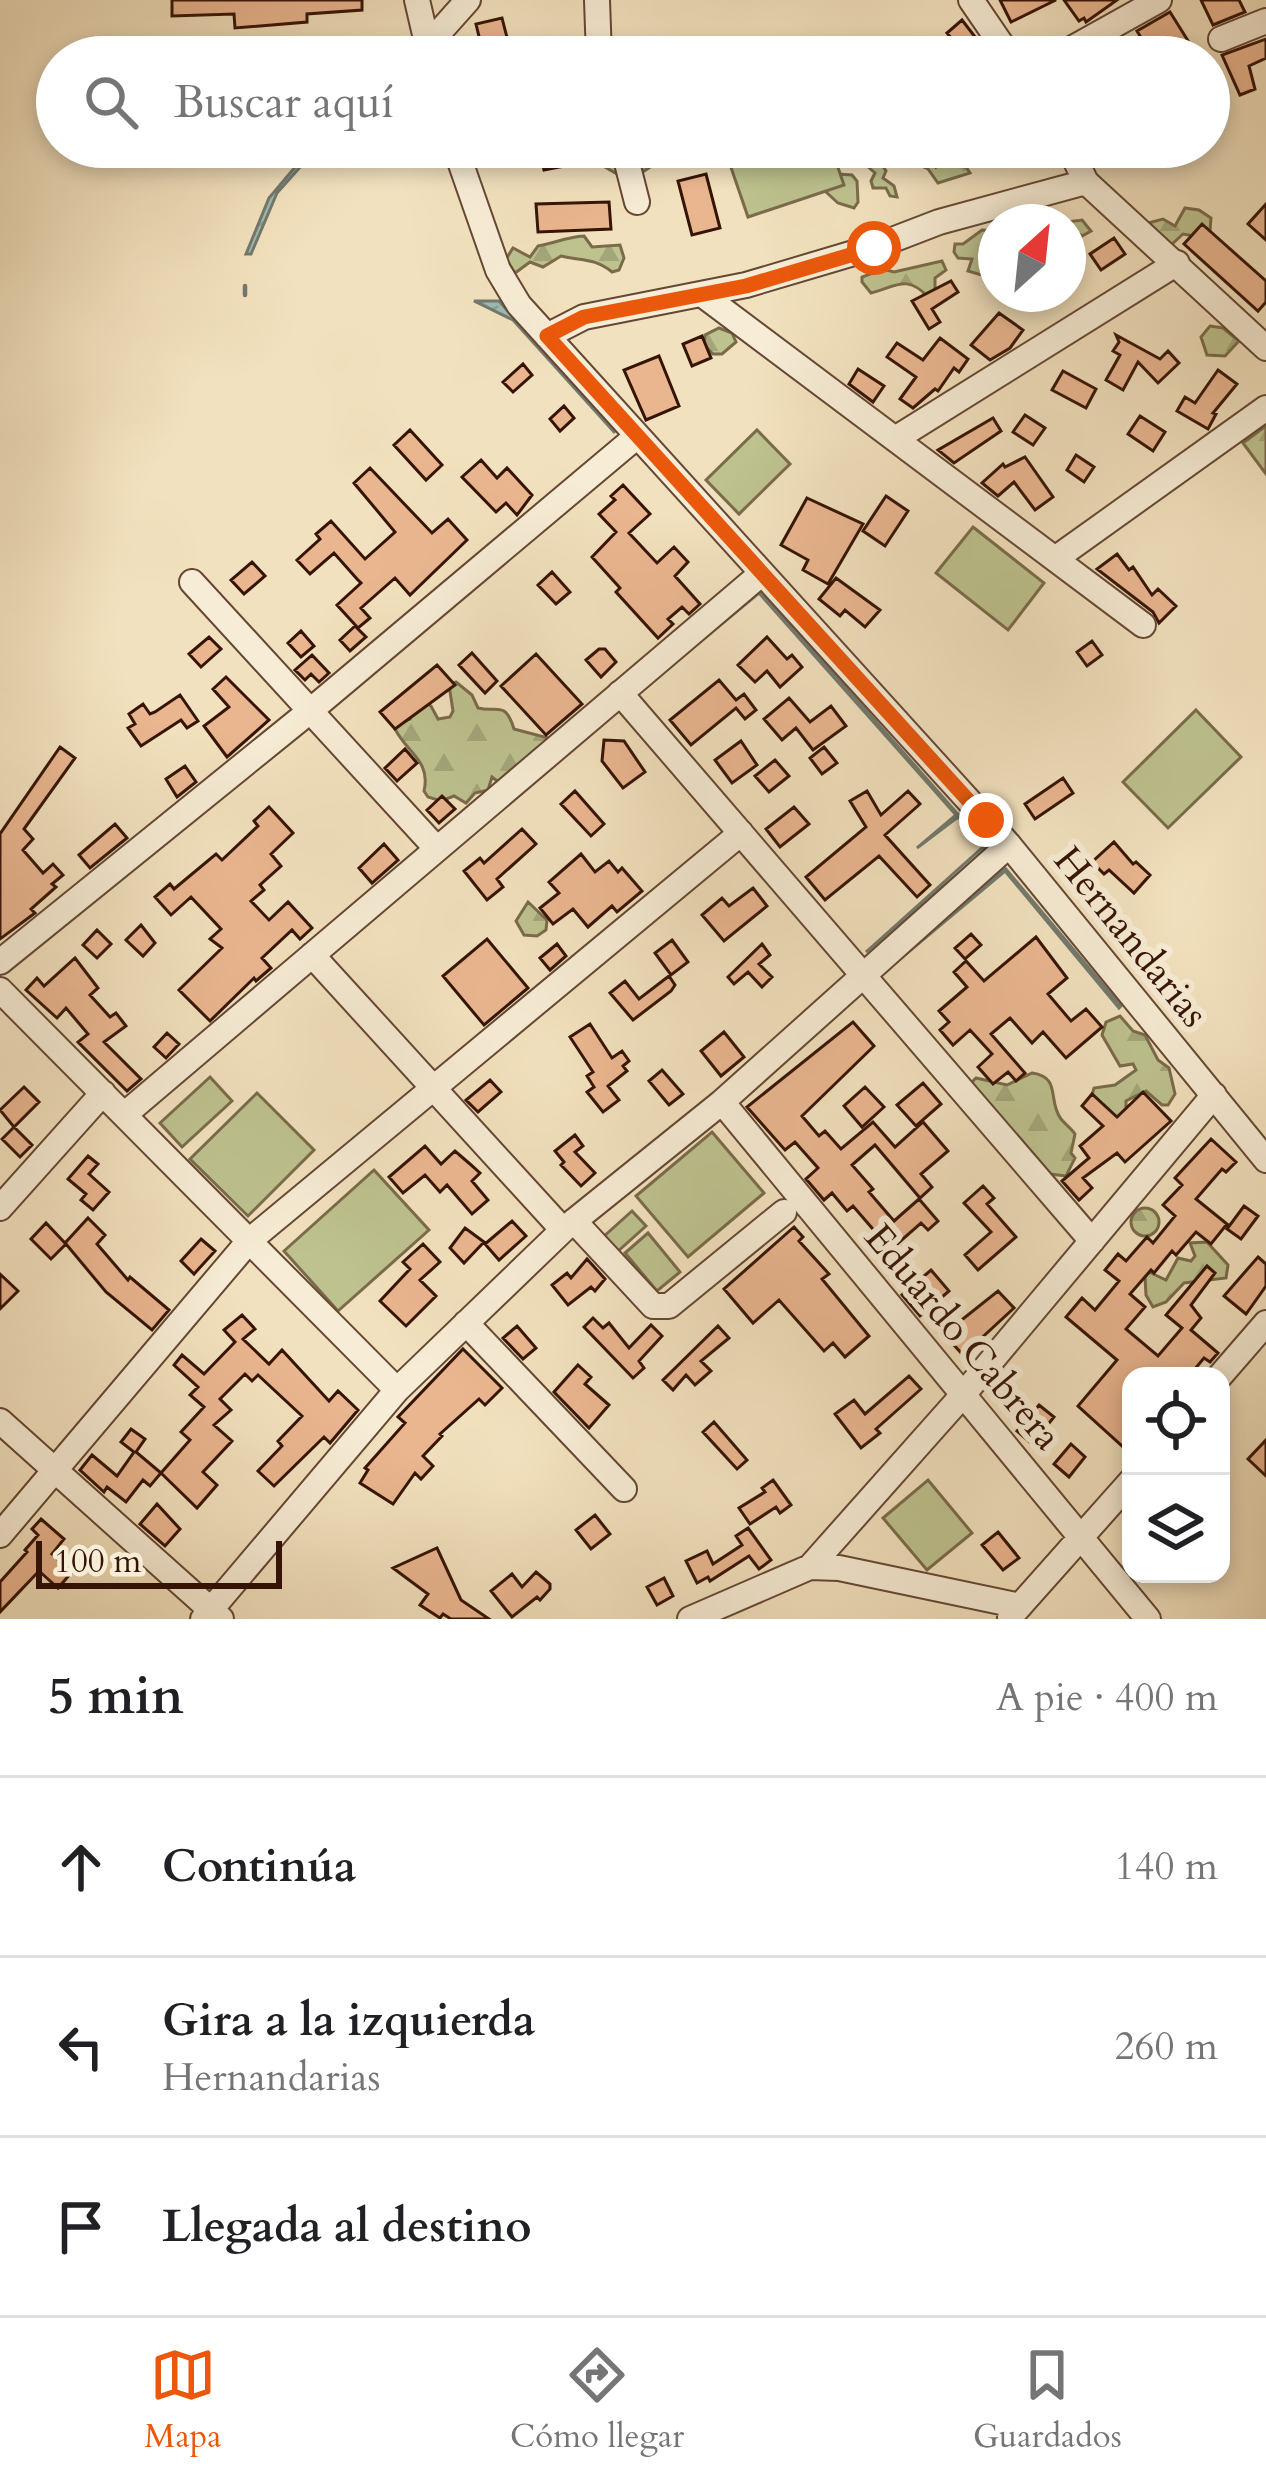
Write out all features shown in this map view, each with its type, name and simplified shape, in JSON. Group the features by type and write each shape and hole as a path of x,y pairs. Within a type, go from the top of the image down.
{"street":[{"path":"418,0 425,36"},
{"path":"440,36 468,0"},
{"path":"597,0 598,36"},
{"path":"971,0 996,36"},
{"path":"1095,36 1159,0"},
{"path":"1228,36 1266,21"},
{"name":"Hernandarias","path":"462,168 498,270 519,305 1009,845 1266,1160"},
{"path":"628,168 637,202"},
{"path":"1079,168 1086,182 1266,348"},
{"path":"547,336 584,317 746,286 874,248 939,222 1086,182"},
{"path":"895,439 1178,263"},
{"path":"704,295 1142,626"},
{"path":"1055,560 1266,408"},
{"path":"0,962 310,711 636,437"},
{"path":"124,1115 761,574"},
{"path":"192,582 437,849"},
{"path":"620,694 1092,1241"},
{"path":"0,1535 249,1241 741,833"},
{"path":"0,1420 212,1616 398,1390 466,1323 568,1226 722,1102 1009,845"},
{"path":"312,955 434,1090 652,1306 669,1306 784,1212"},
{"path":"0,990 398,1390"},
{"path":"0,1208 103,1093"},
{"path":"690,1619 810,1567 962,1396 1214,1096"},
{"name":"Eduardo Cabrera","path":"722,1102 1148,1619"},
{"path":"1228,1367 1266,1322"},
{"path":"466,1323 624,1489"},
{"path":"810,1567 839,1568 1014,1613 1122,1491"}],"green space":[{"path":"607,168 649,168 629,181"},
{"path":"731,168 838,168 844,185 748,217"},
{"path":"869,168 884,168 883,178 894,186 897,197 890,196 886,188 873,188 875,173"},
{"path":"967,168 970,173 938,183 928,169"},
{"path":"837,174 852,175 857,181 854,208 826,192"},
{"path":"1185,208 1211,218 1210,231 1201,237 1183,234 1170,246 1148,223 1163,219 1175,226"},
{"path":"978,233 978,274 968,271 972,259 958,258 954,252 955,244"},
{"path":"584,236 592,247 620,245 624,258 619,270 561,256 543,267 530,262 515,273 506,259 513,248 530,257 538,246"},
{"path":"942,261 946,270 935,278 935,292 927,296 907,284 871,293 862,282 862,277 883,269 894,272"},
{"path":"1210,326 1223,328 1239,341 1225,356 1207,355 1201,337"},
{"path":"719,328 732,333 736,342 722,354 713,354 704,345 705,335"},
{"path":"1266,426 1266,474 1243,443"},
{"path":"757,430 790,464 739,514 706,480"},
{"path":"973,527 1044,583 1008,630 936,573"},
{"path":"456,682 472,695 478,708 504,711 514,729 552,739 501,784 492,777 488,790 475,793 466,803 454,796 441,801 428,797 421,765 395,729 410,719 408,706 419,699 431,706 438,719 450,717 449,685"},
{"path":"1196,710 1241,757 1168,828 1123,782"},
{"path":"528,902 547,920 546,930 537,936 524,935 516,921"},
{"path":"1120,1016 1133,1031 1145,1035 1158,1060 1169,1068 1175,1094 1168,1105 1162,1105 1146,1091 1126,1101 1126,1114 1104,1129 1092,1095 1094,1088 1115,1085 1136,1070 1133,1064 1120,1066 1102,1035 1106,1022"},
{"path":"1032,1073 1047,1079 1057,1112 1075,1134 1071,1153 1075,1158 1066,1176 1049,1174 971,1083 976,1078 1007,1085"},
{"path":"210,1077 232,1101 182,1147 160,1123"},
{"path":"257,1093 314,1150 248,1216 190,1159"},
{"path":"712,1132 764,1193 688,1257 636,1196"},
{"path":"374,1170 429,1230 338,1311 284,1251"},
{"path":"1145,1208 1155,1212 1159,1222 1155,1232 1145,1236 1135,1232 1131,1222 1135,1212"},
{"path":"632,1211 646,1226 616,1253 602,1238"},
{"path":"648,1233 680,1272 657,1291 625,1253"},
{"path":"1207,1242 1228,1265 1226,1278 1184,1283 1166,1302 1153,1307 1146,1295 1149,1272 1166,1280 1178,1258 1191,1261 1195,1256 1190,1243"},
{"path":"928,1480 972,1533 927,1570 883,1518"}],"water":[{"path":"299,168 277,193 251,254 246,254 269,198"},
{"path":"474,301 499,301 615,433 513,320"},
{"path":"759,589 986,846 866,952 984,846 958,817 917,848 956,815 759,593 637,694"},
{"path":"1005,868 1119,1008 1005,871 882,974"}],"building":[{"path":"172,0 362,0 362,10 307,14 307,22 235,28 234,14 172,16"},
{"path":"1000,0 1056,0 1011,22"},
{"path":"1064,0 1117,0 1086,22 1084,18 1079,21"},
{"path":"1201,0 1239,0 1245,12 1213,25"},
{"path":"1170,12 1185,36 1140,36 1137,31"},
{"path":"502,18 507,36 479,36 476,24"},
{"path":"962,20 974,36 949,36 947,33"},
{"path":"1266,39 1266,58 1249,66 1255,89 1240,95 1230,73 1230,52"},
{"path":"706,174 720,228 692,235 678,181"},
{"path":"609,202 611,229 538,232 536,204"},
{"path":"1266,204 1266,240 1248,224"},
{"path":"1202,224 1266,281 1266,302 1258,311 1184,244"},
{"path":"1114,238 1125,254 1101,270 1090,254"},
{"path":"951,281 958,292 932,309 940,322 929,329 912,301"},
{"path":"999,313 1023,330 1010,348 990,360 971,345"},
{"path":"1116,335 1160,359 1168,351 1179,363 1158,383 1138,362 1123,390 1106,380 1120,355 1113,351 1119,342"},
{"path":"702,336 711,358 692,366 683,344"},
{"path":"940,338 968,359 959,372 954,368 938,391 913,408 900,399 916,377 887,357 897,343 923,360"},
{"path":"659,356 679,406 646,420 624,370"},
{"path":"523,364 532,375 513,392 503,382"},
{"path":"858,369 884,386 873,402 849,384"},
{"path":"1218,370 1237,384 1213,413 1208,429 1177,411 1185,397 1195,403"},
{"path":"1063,371 1096,389 1086,408 1052,390"},
{"path":"564,406 574,418 560,431 550,419"},
{"path":"1025,415 1045,428 1033,445 1013,432"},
{"path":"1140,416 1165,432 1153,451 1128,434"},
{"path":"993,418 1001,431 954,463 938,450"},
{"path":"410,430 442,465 426,480 394,445"},
{"path":"1076,455 1094,467 1084,482 1067,470"},
{"path":"1025,457 1053,497 1035,510 1014,482 998,496 982,483 1003,464"},
{"path":"481,460 497,478 507,468 532,495 517,515 506,503 496,512 462,477"},
{"path":"370,468 432,533 448,519 467,540 410,595 395,578 361,608 370,618 358,628 337,605 361,583 334,553 310,574 297,560 331,521 365,559 395,532 354,483"},
{"path":"623,485 650,514 629,533 657,563 674,547 688,562 675,576 700,604 689,614 682,607 668,619 673,624 658,638 592,557 616,532 599,514"},
{"path":"886,496 908,511 885,546 863,531"},
{"path":"807,498 863,524 828,584 803,570 808,560 781,545"},
{"path":"1117,554 1129,570 1133,567 1152,595 1158,589 1176,606 1159,623 1153,612 1097,569"},
{"path":"252,562 265,576 244,594 231,580"},
{"path":"552,572 570,592 556,604 538,585"},
{"path":"836,578 880,610 865,627 845,610 840,616 819,599"},
{"path":"355,626 366,637 350,651 340,640"},
{"path":"301,631 314,646 301,657 288,643"},
{"path":"209,637 221,649 201,667 189,654"},
{"path":"767,637 787,659 792,655 802,667 780,687 767,671 755,682 738,665"},
{"path":"1092,641 1102,655 1087,666 1077,652"},
{"path":"605,649 616,662 601,677 586,660"},
{"path":"472,653 497,681 485,693 459,665"},
{"path":"536,654 582,704 546,735 501,686"},
{"path":"312,655 329,673 319,682 311,674 305,680 295,670"},
{"path":"437,665 455,685 395,729 380,712"},
{"path":"226,677 269,720 227,757 204,726 229,707 213,689"},
{"path":"719,680 736,700 744,694 756,710 745,719 736,708 691,745 670,720"},
{"path":"180,695 198,721 187,728 181,720 141,746 128,728 135,724 129,714 143,704 150,714"},
{"path":"789,698 810,722 831,706 846,726 813,750 796,728 782,740 764,719"},
{"path":"604,740 624,741 645,772 623,788 602,761"},
{"path":"741,741 757,765 732,783 715,760"},
{"path":"60,747 75,758 24,829 33,839 23,850 43,873 53,864 63,875 31,909 35,913 0,939 0,834"},
{"path":"824,747 837,763 822,774 810,758"},
{"path":"405,749 417,763 397,781 385,768"},
{"path":"775,760 789,776 769,792 755,776"},
{"path":"185,766 196,782 177,797 166,779"},
{"path":"1063,778 1073,793 1035,819 1025,804"},
{"path":"575,791 604,824 591,836 561,804"},
{"path":"867,791 881,815 908,791 920,804 885,835 930,885 917,897 879,856 825,900 806,877 866,827 850,801"},
{"path":"442,796 455,809 439,823 427,810"},
{"path":"269,807 293,833 271,854 281,866 251,901 269,920 288,902 312,928 300,939 292,930 262,958 271,968 254,978 210,1021 179,990 222,948 210,939 221,929 191,897 171,915 155,897 170,884 174,889 216,854 222,860 258,826 254,821"},
{"path":"794,807 809,824 780,847 766,829"},
{"path":"115,824 127,838 90,868 79,855"},
{"path":"522,829 536,844 497,879 503,887 487,900 464,871 480,858 484,863"},
{"path":"1114,842 1150,875 1134,893 1109,870 1104,874 1092,862"},
{"path":"384,844 398,860 372,883 359,868"},
{"path":"581,854 595,872 609,861 618,872 622,868 642,891 617,912 612,906 588,927 573,909 553,924 540,908 559,893 549,882"},
{"path":"753,888 767,906 724,941 702,915 722,898 729,906"},
{"path":"141,925 155,943 143,956 126,940"},
{"path":"97,930 111,944 97,958 83,945"},
{"path":"971,934 981,945 965,959 955,948"},
{"path":"1036,937 1067,978 1048,994 1071,1021 1086,1009 1102,1027 1066,1058 1043,1032 1032,1043 1010,1018 991,1034 1025,1073 1016,1081 1008,1072 993,1084 978,1067 992,1054 970,1030 953,1045 940,1030 949,1022 939,1011 967,987 954,972 966,961 984,981"},
{"path":"487,939 528,988 484,1025 443,976"},
{"path":"672,940 688,962 671,975 655,953"},
{"path":"557,944 566,956 550,970 540,958"},
{"path":"762,944 770,955 759,964 772,977 762,987 748,972 734,984 728,977"},
{"path":"75,958 98,988 90,995 110,1017 116,1013 126,1026 104,1042 141,1079 127,1091 78,1042 88,1034 66,1008 57,1018 26,990 37,978 44,986"},
{"path":"669,976 675,985 671,991 633,1020 610,993 625,981 639,999"},
{"path":"853,1022 874,1046 802,1116 819,1136 825,1131 841,1149 873,1122 895,1147 923,1122 948,1151 921,1174 932,1187 920,1198 875,1145 852,1165 894,1221 919,1199 938,1221 928,1230 921,1223 879,1260 866,1246 878,1235 853,1206 847,1211 832,1193 824,1200 806,1179 818,1168 795,1142 785,1150 747,1107"},
{"path":"590,1024 612,1058 622,1051 629,1061 623,1066 627,1071 608,1086 619,1100 603,1112 587,1092 594,1087 587,1076 593,1072 570,1037"},
{"path":"724,1032 744,1057 721,1076 701,1051"},
{"path":"167,1033 179,1044 166,1058 154,1047"},
{"path":"662,1070 683,1094 669,1105 649,1081"},
{"path":"490,1080 501,1092 478,1112 466,1100"},
{"path":"923,1083 941,1104 916,1126 897,1105"},
{"path":"24,1087 39,1102 14,1127 0,1110"},
{"path":"865,1087 884,1107 862,1127 844,1106"},
{"path":"1143,1092 1171,1121 1125,1162 1117,1153 1083,1178 1092,1188 1079,1200 1062,1181 1089,1158 1080,1146 1103,1126 1082,1106 1092,1094 1117,1117"},
{"path":"14,1127 32,1145 20,1157 2,1139"},
{"path":"575,1135 583,1146 575,1152 595,1173 581,1186 555,1151"},
{"path":"1211,1139 1236,1162 1226,1172 1222,1169 1196,1199 1227,1224 1211,1244 1196,1232 1176,1255 1172,1251 1154,1273 1151,1270 1130,1294 1145,1307 1126,1329 1158,1356 1182,1328 1166,1315 1207,1266 1215,1273 1191,1305 1201,1318 1191,1330 1218,1353 1196,1367 1122,1367 1122,1446 1078,1406 1117,1360 1066,1317 1082,1298 1095,1310 1119,1281 1105,1270 1118,1254 1126,1261 1147,1237 1153,1243 1175,1216 1163,1205 1182,1185 1175,1178"},
{"path":"425,1146 441,1164 455,1151 480,1173 472,1181 488,1200 472,1214 447,1185 440,1192 425,1175 403,1193 389,1177"},
{"path":"88,1156 98,1164 89,1174 109,1192 93,1210 81,1200 86,1194 68,1179"},
{"path":"983,1186 994,1198 987,1204 1016,1237 978,1270 965,1255 991,1232 964,1203"},
{"path":"1244,1206 1258,1216 1241,1239 1227,1229"},
{"path":"88,1218 105,1235 97,1244 128,1280 130,1277 169,1310 152,1330 106,1292 66,1244 51,1259 31,1239 46,1223 65,1243"},
{"path":"512,1221 526,1236 499,1260 485,1244"},
{"path":"794,1227 803,1237 799,1241 829,1274 822,1279 869,1336 845,1357 833,1343 824,1351 779,1300 753,1323 724,1289"},
{"path":"465,1228 484,1242 464,1263 450,1248"},
{"path":"201,1239 215,1251 194,1274 181,1261"},
{"path":"423,1244 440,1262 420,1280 436,1296 406,1326 380,1301 410,1269 403,1262"},
{"path":"1258,1257 1266,1264 1266,1286 1246,1314 1224,1296"},
{"path":"587,1259 605,1279 595,1291 591,1287 568,1305 552,1285 567,1273 571,1278"},
{"path":"931,1270 949,1291 920,1316 902,1295"},
{"path":"0,1274 18,1291 0,1309"},
{"path":"998,1291 1014,1308 963,1355 944,1334"},
{"path":"242,1315 255,1329 243,1339 269,1364 282,1350 329,1401 338,1391 358,1410 330,1443 324,1437 274,1486 258,1471 302,1416 258,1375 252,1381 245,1374 220,1399 231,1410 214,1425 232,1441 203,1472 217,1485 197,1508 161,1473 190,1440 181,1432 204,1407 190,1395 198,1387 174,1365 182,1355 204,1374 235,1342 224,1330"},
{"path":"593,1318 603,1328 609,1323 629,1348 651,1325 662,1336 639,1361 644,1368 633,1378 584,1327"},
{"path":"517,1326 536,1348 523,1359 503,1338"},
{"path":"718,1326 729,1338 701,1361 711,1371 695,1385 686,1375 673,1390 663,1380"},
{"path":"463,1349 502,1388 485,1405 479,1399 440,1434 423,1456 433,1466 421,1479 415,1473 393,1504 360,1483 365,1468 405,1423 398,1417"},
{"path":"578,1365 591,1377 585,1384 609,1405 589,1428 554,1392"},
{"path":"909,1376 921,1389 861,1448 835,1414 854,1400 865,1414"},
{"path":"1039,1405 1054,1417 1032,1444 1017,1431"},
{"path":"714,1422 747,1460 737,1469 703,1432"},
{"path":"131,1429 145,1439 136,1452 161,1473 150,1486 143,1480 126,1502 107,1487 104,1492 80,1470 92,1455 117,1476 134,1452 121,1442"},
{"path":"1266,1440 1266,1476 1248,1459"},
{"path":"1071,1444 1085,1457 1069,1477 1054,1464"},
{"path":"773,1480 791,1505 780,1513 776,1507 750,1524 739,1508 765,1492 762,1488"},
{"path":"157,1504 180,1529 165,1546 140,1524"},
{"path":"595,1515 610,1534 591,1549 576,1530"},
{"path":"41,1519 64,1539 52,1554 72,1572 58,1588 39,1571 0,1612 0,1582 27,1552 38,1535 32,1529"},
{"path":"748,1528 771,1560 759,1569 749,1556 710,1581 708,1577 697,1583 686,1561 707,1551 713,1564 742,1545 736,1536"},
{"path":"998,1532 1019,1558 1003,1570 982,1545"},
{"path":"437,1548 461,1600 489,1619 451,1619 443,1614 440,1618 420,1605 428,1594 393,1568"},
{"path":"536,1572 550,1589 512,1617 491,1591 512,1574 522,1587"},
{"path":"664,1578 673,1596 657,1605 647,1587"}],"waterway":[{"path":"245,286 245,295"}],"route":[{"path":"874,248 746,286 584,317 547,336 986,820"}]}
